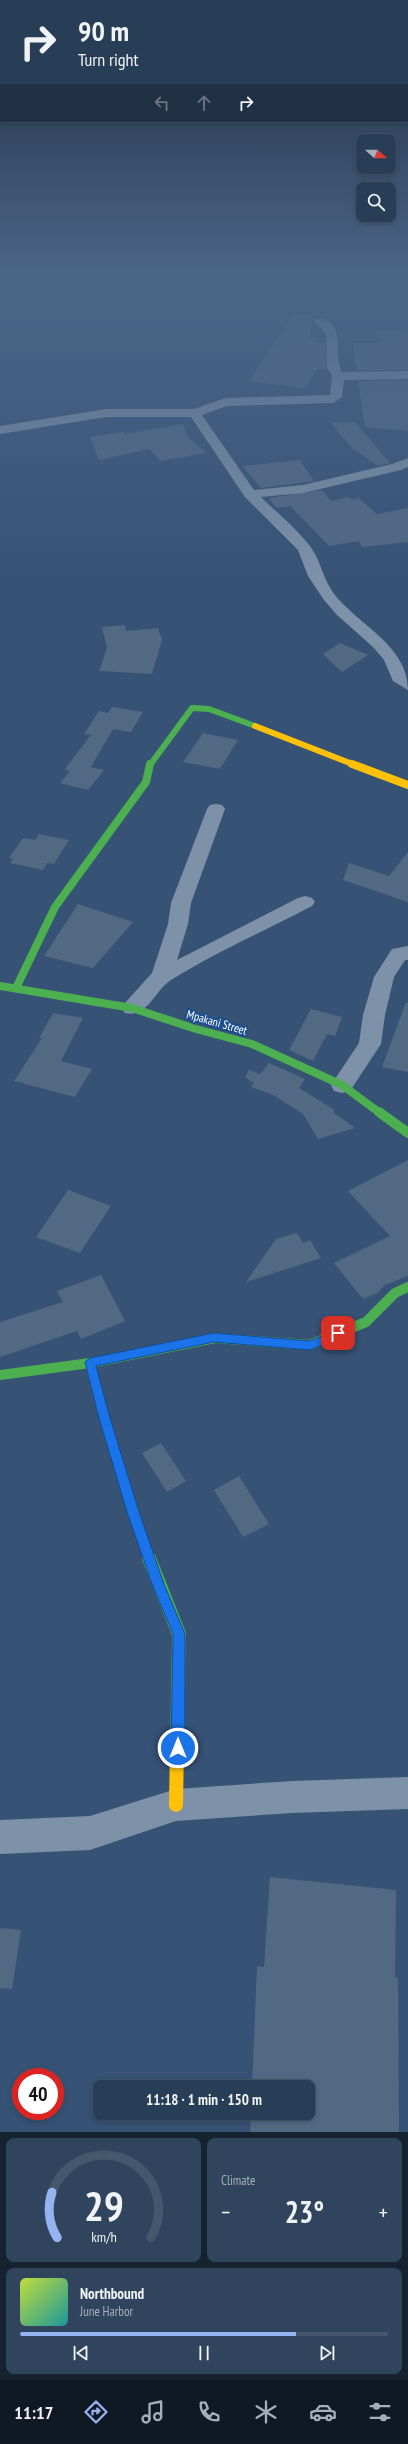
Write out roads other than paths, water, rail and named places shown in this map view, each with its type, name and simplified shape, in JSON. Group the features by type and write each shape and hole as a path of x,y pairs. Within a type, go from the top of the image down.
{"street":[{"path":"0,430 106,413 195,413 225,402 333,399 336,397 338,380"},
{"path":"195,413 250,494 304,548 309,556 315,576 329,597 341,612 380,645 392,659 399,678 408,686"},
{"path":"250,494 304,489 408,462"},
{"path":"16,988 55,907 146,782 150,764 192,708 201,707 210,709 264,728 337,758 406,782"},
{"path":"162,976 178,924 181,903 216,809"},
{"path":"132,1008 162,976 305,902"},
{"path":"342,1086 370,1044 374,1015 384,977 399,954 408,953"},
{"name":"Mpakani Street","path":"0,986 132,1008 196,1029 252,1044 342,1086 408,1133"},
{"path":"0,1375 90,1362 214,1338 310,1345 366,1322 395,1293 408,1287"},
{"path":"90,1362 104,1418 133,1512 158,1584 179,1634 176,1805"},
{"path":"0,1837 90,1833 176,1805 292,1797 408,1794"}]}
